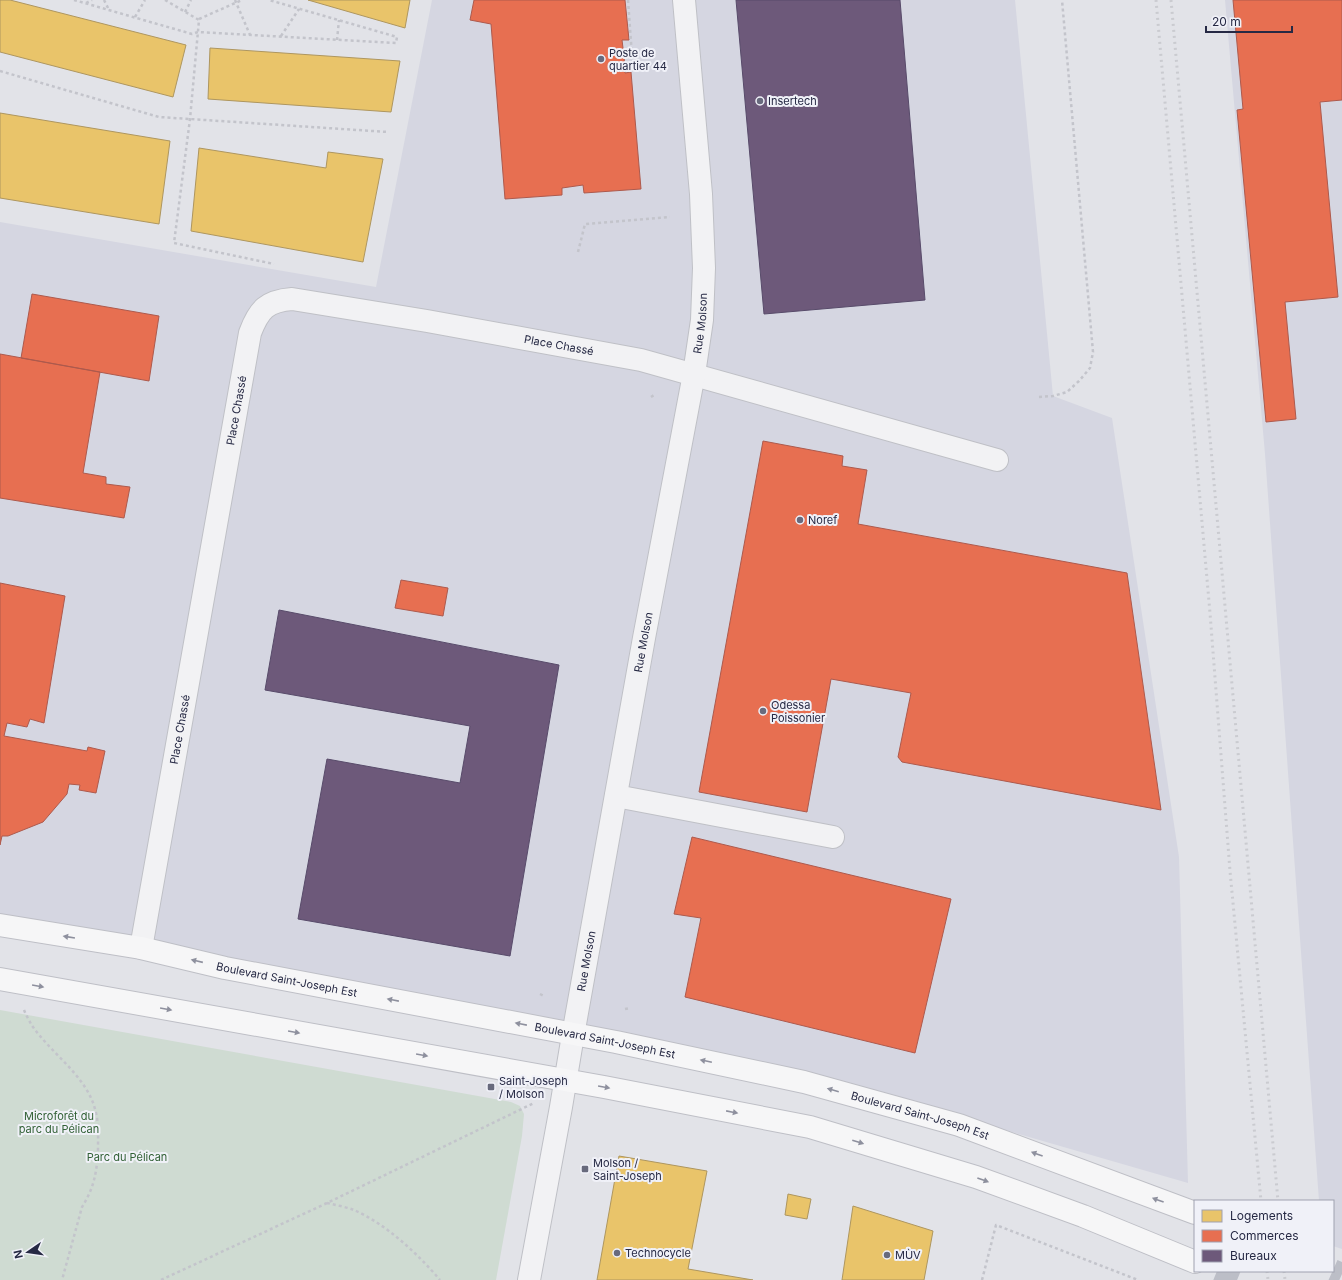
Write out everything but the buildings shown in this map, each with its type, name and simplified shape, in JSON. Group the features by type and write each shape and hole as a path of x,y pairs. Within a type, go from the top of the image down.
{"main road":[{"name":"Boulevard Saint-Joseph Est","path":"0,926 141,948 225,968 621,1043 804,1082 959,1125 1194,1213"},
{"path":"0,979 566,1080 810,1127 976,1177 1083,1216 1194,1262"}],"street":[{"name":"Rue Molson","path":"529,1280 694,374 702,320 704,268 701,194 684,0"},
{"name":"Place Chassé","path":"141,948 250,333 256,318 265,307 278,300 292,299 427,321 641,360 997,460"},
{"path":"616,796 833,837"}],"path":[{"path":"74,0 192,34 198,32 396,43 398,37 268,0"},
{"path":"86,3 92,0"},
{"path":"104,0 110,10"},
{"path":"135,17 145,0"},
{"path":"165,0 198,20"},
{"path":"185,12 191,0"},
{"path":"198,20 236,1 242,0"},
{"path":"628,0 632,56"},
{"path":"1039,397 1053,396 1067,392 1090,368 1093,352 1062,0"},
{"path":"236,1 250,35"},
{"path":"281,37 299,9"},
{"path":"198,20 190,119 174,243 274,264"},
{"path":"337,40 339,20"},
{"path":"624,56 656,54"},
{"path":"0,71 159,117 388,132"},
{"path":"578,252 585,224 670,217"},
{"path":"540,994 544,996"},
{"path":"625,1009 630,1008"},
{"path":"24,1010 32,1024 88,1092 95,1108 99,1131 95,1181 82,1207 62,1280"},
{"path":"161,1280 327,1203 534,1103"},
{"path":"327,1203 354,1210 380,1225 428,1266 440,1280"},
{"path":"982,1280 996,1225 1138,1280"}],"shaded area":[{"path":"432,0 1015,0 1053,396 1112,418 1179,857 1188,1183 805,1072 0,930 0,222 376,287"},
{"path":"1225,0 1342,0 1342,1249 1334,1246 1334,1200 1319,1200 1265,454"}],"green space":[{"name":"Parc du Pélican","path":"0,1010 511,1102 520,1106 524,1114 522,1136 496,1280 0,1280"}],"tunnel":[{"path":"1334,1270 1342,1274"},
{"path":"1219,1272 1239,1280"}],"railway":[{"path":"1156,0 1210,613 1230,871 1261,1200"},
{"path":"1171,0 1278,1200"},
{"path":"1267,1272 1268,1280"},
{"path":"1284,1272 1285,1280"}],"place":[{"name":"Poste de quartier 44","path":"601,59"},
{"name":"Insertech","path":"760,101"},
{"name":"Noref","path":"800,520"},
{"name":"Odessa Poissonier","path":"763,711"},
{"name":"Saint-Joseph / Molson","path":"491,1087"},
{"name":"Molson / Saint-Joseph","path":"585,1169"},
{"name":"Technocycle","path":"617,1253"},
{"name":"MÙV","path":"887,1255"}],"park label":[{"name":"Microforêt du parc du Pélican","path":"59,1122"}]}
